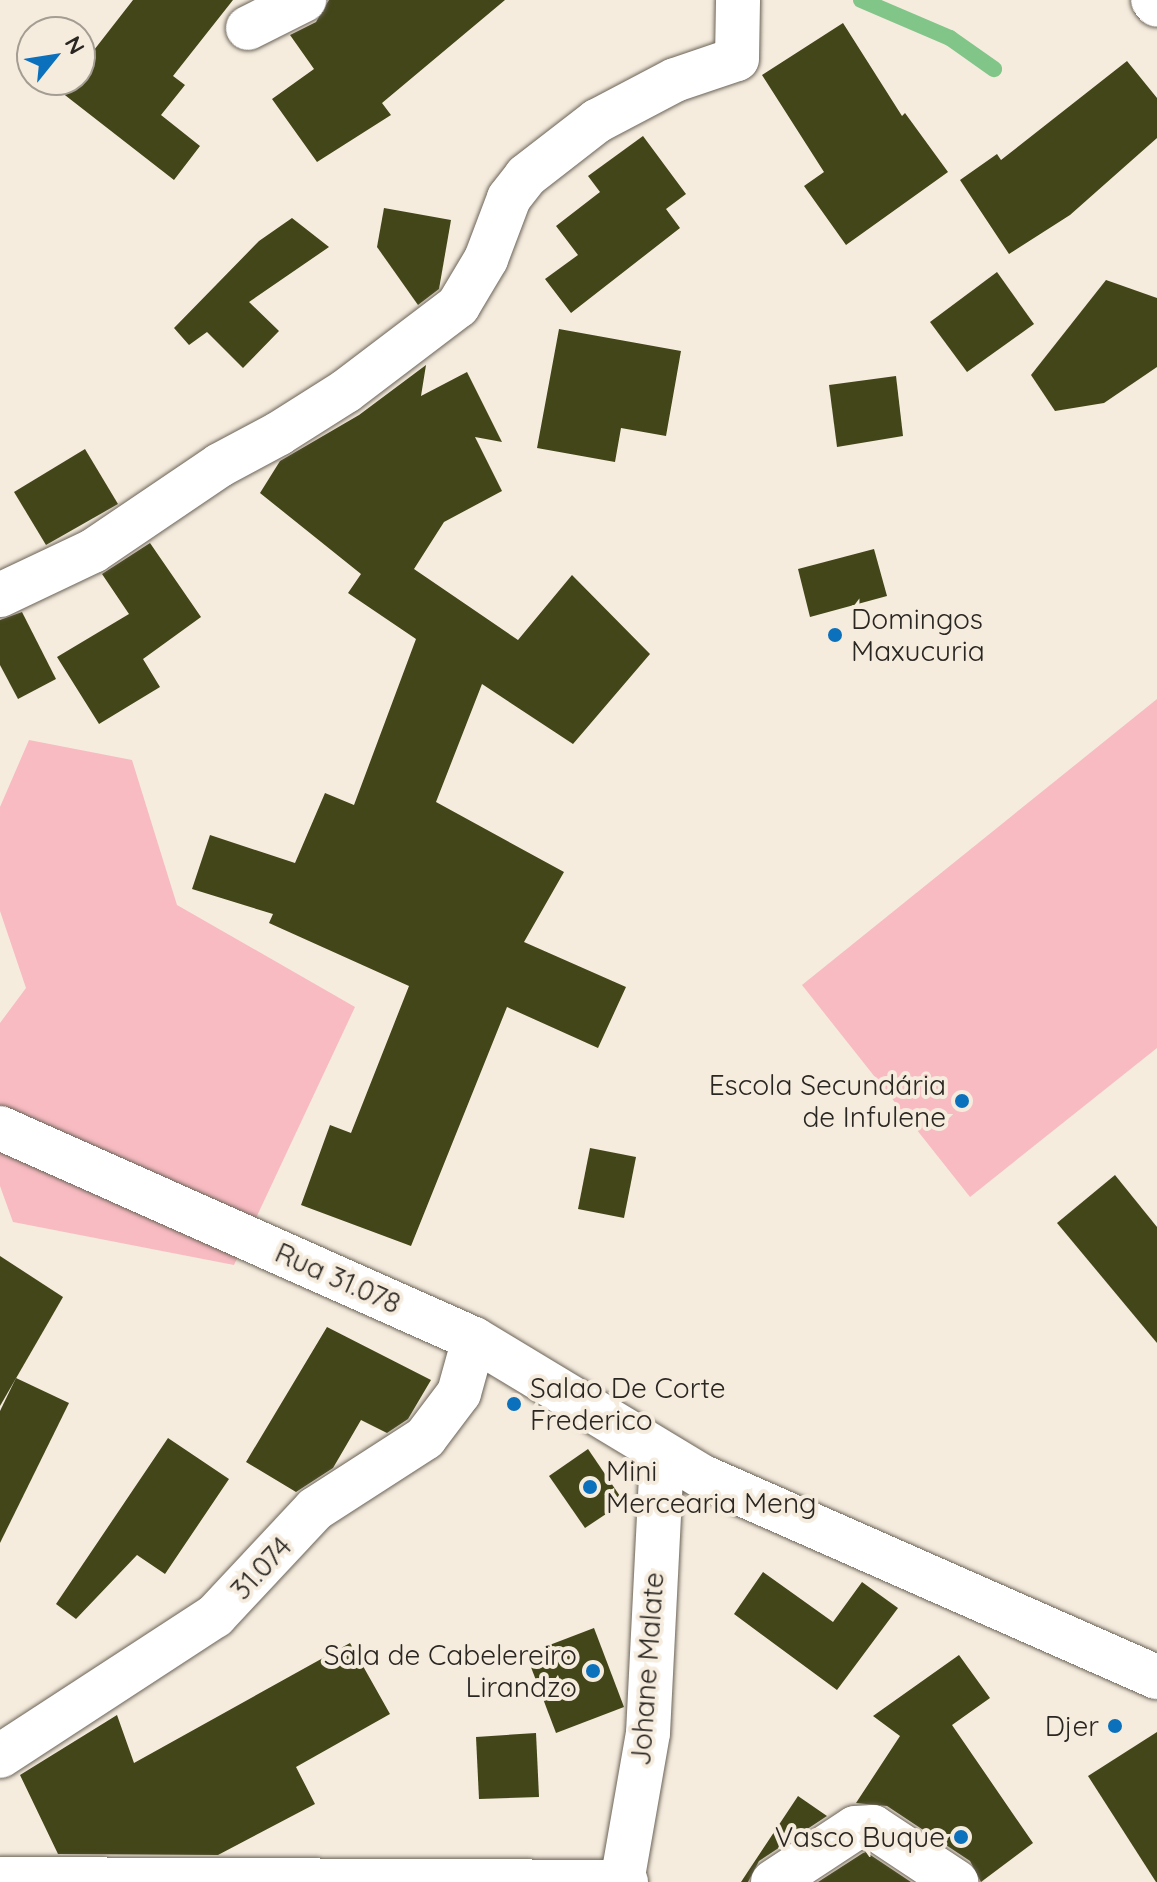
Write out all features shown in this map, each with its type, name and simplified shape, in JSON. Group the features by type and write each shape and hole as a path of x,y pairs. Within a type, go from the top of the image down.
{"street":[{"path":"248,28 304,0"},
{"path":"0,595 93,551 220,465 346,391 458,306 486,259 509,198 526,176 597,121 675,80 737,59 738,0"},
{"path":"1153,0 1157,5"},
{"name":"Rua 31.078","path":"0,1128 474,1339 662,1456 1157,1677"},
{"name":"31.074","path":"0,1756 215,1616 315,1509 425,1438 459,1393 474,1339"},
{"name":"Johane Malate","path":"624,1882 648,1733 662,1456"},
{"path":"773,1882 855,1828 873,1827 956,1882"},
{"path":"0,1879 624,1882"}],"shaded area":[{"path":"1157,699 1157,1048 970,1197 802,985"},
{"path":"29,740 132,760 177,905 355,1007 234,1265 13,1222 0,1186 0,1023 26,988 0,911 0,807"}],"building":[{"path":"133,0 233,0 173,76 185,85 161,115 200,146 174,180 66,96 96,96 96,47"},
{"path":"329,0 505,0 382,103 391,115 317,162 272,99 314,69 290,35 316,22"},
{"path":"843,23 902,116 905,113 948,172 846,245 804,186 824,172 762,75"},
{"path":"1127,61 1157,98 1157,138 1070,215 1009,254 960,180 997,154 1001,160"},
{"path":"643,136 686,194 666,209 680,228 571,313 545,279 578,255 556,226 600,192 588,176"},
{"path":"384,208 451,220 439,289 418,305 377,247"},
{"path":"292,218 329,247 249,302 279,331 243,368 207,332 189,345 174,328 259,241"},
{"path":"997,272 1034,324 967,372 930,322"},
{"path":"1106,280 1157,298 1157,367 1104,403 1055,411 1031,375"},
{"path":"559,329 681,351 666,436 621,428 615,462 537,448"},
{"path":"426,365 421,396 467,372 502,442 475,437 502,491 444,522 414,569 518,640 572,575 650,654 573,744 482,684 436,802 564,872 524,942 626,987 598,1048 507,1007 411,1246 301,1205 330,1125 351,1133 409,986 269,923 273,914 192,889 210,835 295,863 325,793 354,805 416,639 348,593 361,574 260,493 280,461 359,415"},
{"path":"896,376 903,436 837,447 829,385"},
{"path":"85,449 118,504 46,545 14,492"},
{"path":"150,543 201,617 143,659 160,687 99,724 57,657 129,614 102,574"},
{"path":"874,549 887,596 810,617 798,569"},
{"path":"22,612 56,679 18,699 0,665 0,620"},
{"path":"590,1148 636,1157 624,1218 578,1209"},
{"path":"1115,1175 1157,1227 1157,1343 1057,1223"},
{"path":"0,1256 63,1297 0,1406"},
{"path":"327,1327 431,1380 408,1419 387,1433 361,1420 333,1468 296,1492 246,1462"},
{"path":"16,1378 69,1403 0,1543 0,1411"},
{"path":"168,1438 229,1479 165,1574 137,1555 76,1619 56,1604"},
{"path":"588,1449 624,1502 585,1528 549,1476"},
{"path":"763,1572 833,1622 862,1582 898,1608 837,1690 734,1614"},
{"path":"594,1628 624,1707 556,1733 526,1654"},
{"path":"350,1643 390,1714 296,1767 315,1804 218,1855 58,1854 20,1775 117,1715 134,1763"},
{"path":"959,1655 990,1698 952,1725 1033,1843 981,1882 970,1861 887,1806 856,1803 900,1736 873,1716"},
{"path":"1157,1732 1157,1882 1156,1882 1088,1776"},
{"path":"536,1733 539,1797 479,1799 476,1737"},
{"path":"798,1796 827,1816 759,1861 748,1882 741,1882"},
{"path":"866,1852 911,1882 818,1882 863,1853"}],"waterway":[{"path":"861,0 950,38 994,69"}],"place":[{"name":"Domingos Maxucuria","path":"835,635"},
{"name":"Escola Secundária de Infulene","path":"962,1101"},
{"name":"Salao De Corte Frederico","path":"514,1404"},
{"name":"Mini Mercearia Meng","path":"590,1487"},
{"name":"Sala de Cabelereiro Lirandzo","path":"593,1671"},
{"name":"Djer","path":"1115,1726"},
{"name":"Vasco Buque","path":"961,1837"}]}
